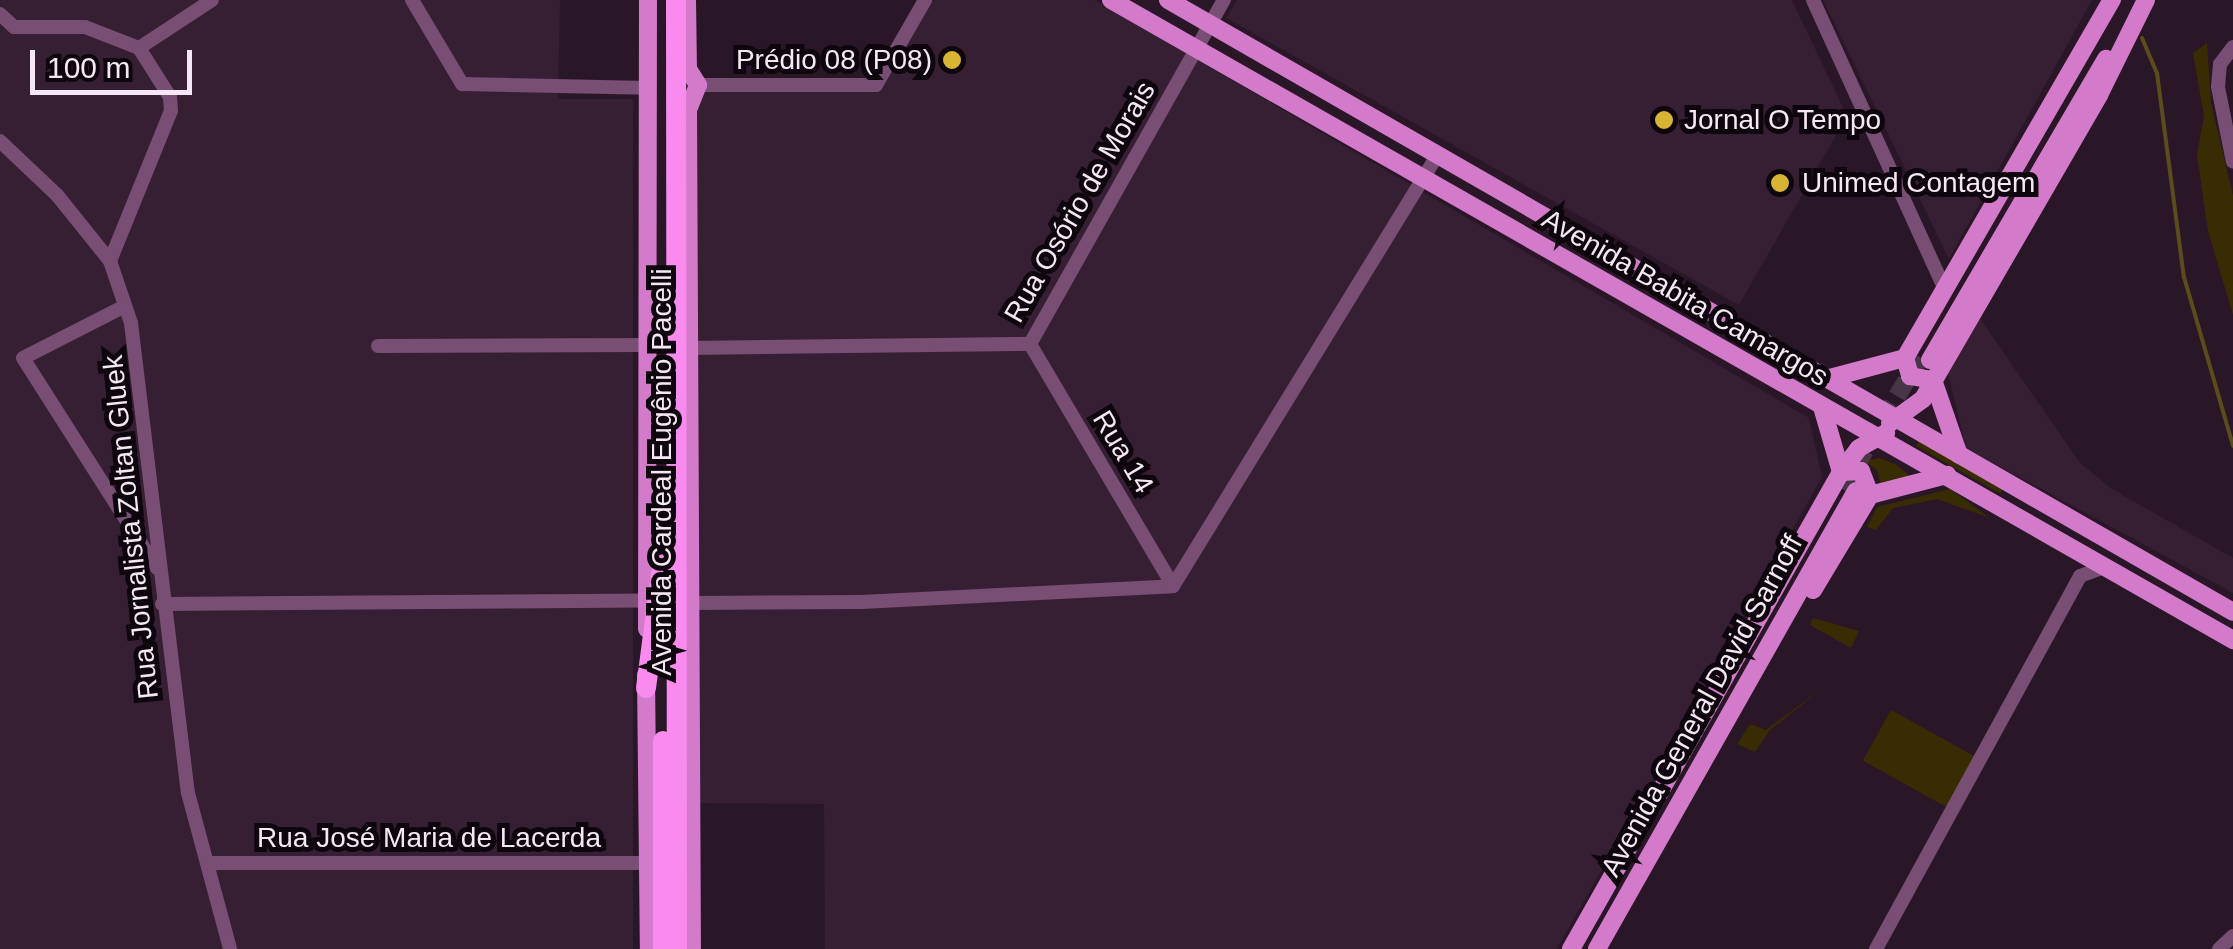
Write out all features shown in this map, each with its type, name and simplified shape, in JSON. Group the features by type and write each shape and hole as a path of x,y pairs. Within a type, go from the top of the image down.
{"highway":[{"name":"Avenida Cardeal Eugênio Pacelli","path":"663,0 663,558 678,949"},
{"name":"Avenida Cardeal Eugênio Pacelli","path":"663,949 676,669 676,0"},
{"path":"646,688 663,558"},
{"path":"676,669 689,603"}],"main road":[{"name":"Avenida Cardeal Eugênio Pacelli","path":"648,0 646,688 650,949"},
{"name":"Avenida Cardeal Eugênio Pacelli","path":"688,0 688,70 698,86 688,110 692,949"},
{"name":"Avenida Babita Camargos","path":"1111,0 2233,640"},
{"name":"Avenida Babita Camargos","path":"1168,0 2233,612"},
{"path":"1933,380 1915,380 1919,358 1945,288 2112,0"},
{"path":"1919,358 2121,0"},
{"path":"1826,379 1919,358 2145,0"},
{"path":"1852,487 1868,432 1907,425 2099,94 2145,0"},
{"path":"1933,380 1959,455"},
{"path":"1822,407 1852,487"},
{"path":"1852,487 1947,475"},
{"name":"Avenida General David Sarnoff","path":"1571,949 1719,690 1731,658 1852,487"},
{"name":"Avenida General David Sarnoff","path":"1597,949 1744,696 1852,487"},
{"path":"2068,545 2072,528 2083,525"}],"street":[{"path":"138,48 212,0"},
{"path":"412,0 462,84 648,88"},
{"path":"698,86 876,85 924,0"},
{"name":"Rua Osório de Morais","path":"690,348 1030,344 1224,0"},
{"path":"1814,0 1945,288"},
{"path":"0,14 14,27 85,27 138,48 170,97 171,110 110,261"},
{"path":"2233,46 2220,64 2233,162"},
{"name":"Rua Jornalista Zoltan Gluek","path":"0,141 57,195 110,261 140,356 157,569 188,793 230,949"},
{"path":"689,603 862,602 1174,586 1438,154"},
{"path":"125,306 23,358 157,569"},
{"name":"Rua 14","path":"1030,344 1174,586"},
{"path":"378,346 647,346"},
{"path":"1877,949 2080,576 2106,567"},
{"path":"162,604 647,602"},
{"name":"Rua José Maria de Lacerda","path":"209,863 649,863"},
{"path":"2226,942 2233,926"}],"shaded area":[{"path":"0,0 560,0 558,99 633,99 633,949 0,949"},
{"path":"931,0 1095,0 1809,418 1822,477 1557,949 825,949 824,804 698,803 696,103 704,90 879,91"},
{"path":"1237,0 1792,0 1847,116 1739,305 1226,18"},
{"path":"1823,0 2092,0 1949,259"},
{"path":"2207,43 2211,103 2233,196 2233,315 2208,231 2197,155 2204,116 2193,53"},
{"path":"1979,317 2080,463 2112,489 2233,558 2233,593 1966,448 1947,368"},
{"path":"1920,438 2003,487 2001,494 1916,446"},
{"path":"1880,458 1911,477 1881,486 1877,470 1864,461"},
{"path":"1950,489 1990,518 1937,499 1893,508 1876,530 1867,527 1877,507"},
{"path":"1813,618 1859,631 1851,648 1810,625"},
{"path":"1824,687 1770,730 1755,752 1737,744 1750,724 1766,730"},
{"path":"1891,710 1975,757 1947,807 1863,761"}],"waterway":[{"path":"2142,38 2157,73 2184,277 2233,446"}],"tunnel":[{"path":"1842,489 1921,356"}],"place":[{"name":"Prédio 08 (P08)","path":"952,60"},
{"name":"Jornal O Tempo","path":"1664,120"},
{"name":"Unimed Contagem","path":"1780,183"}]}
